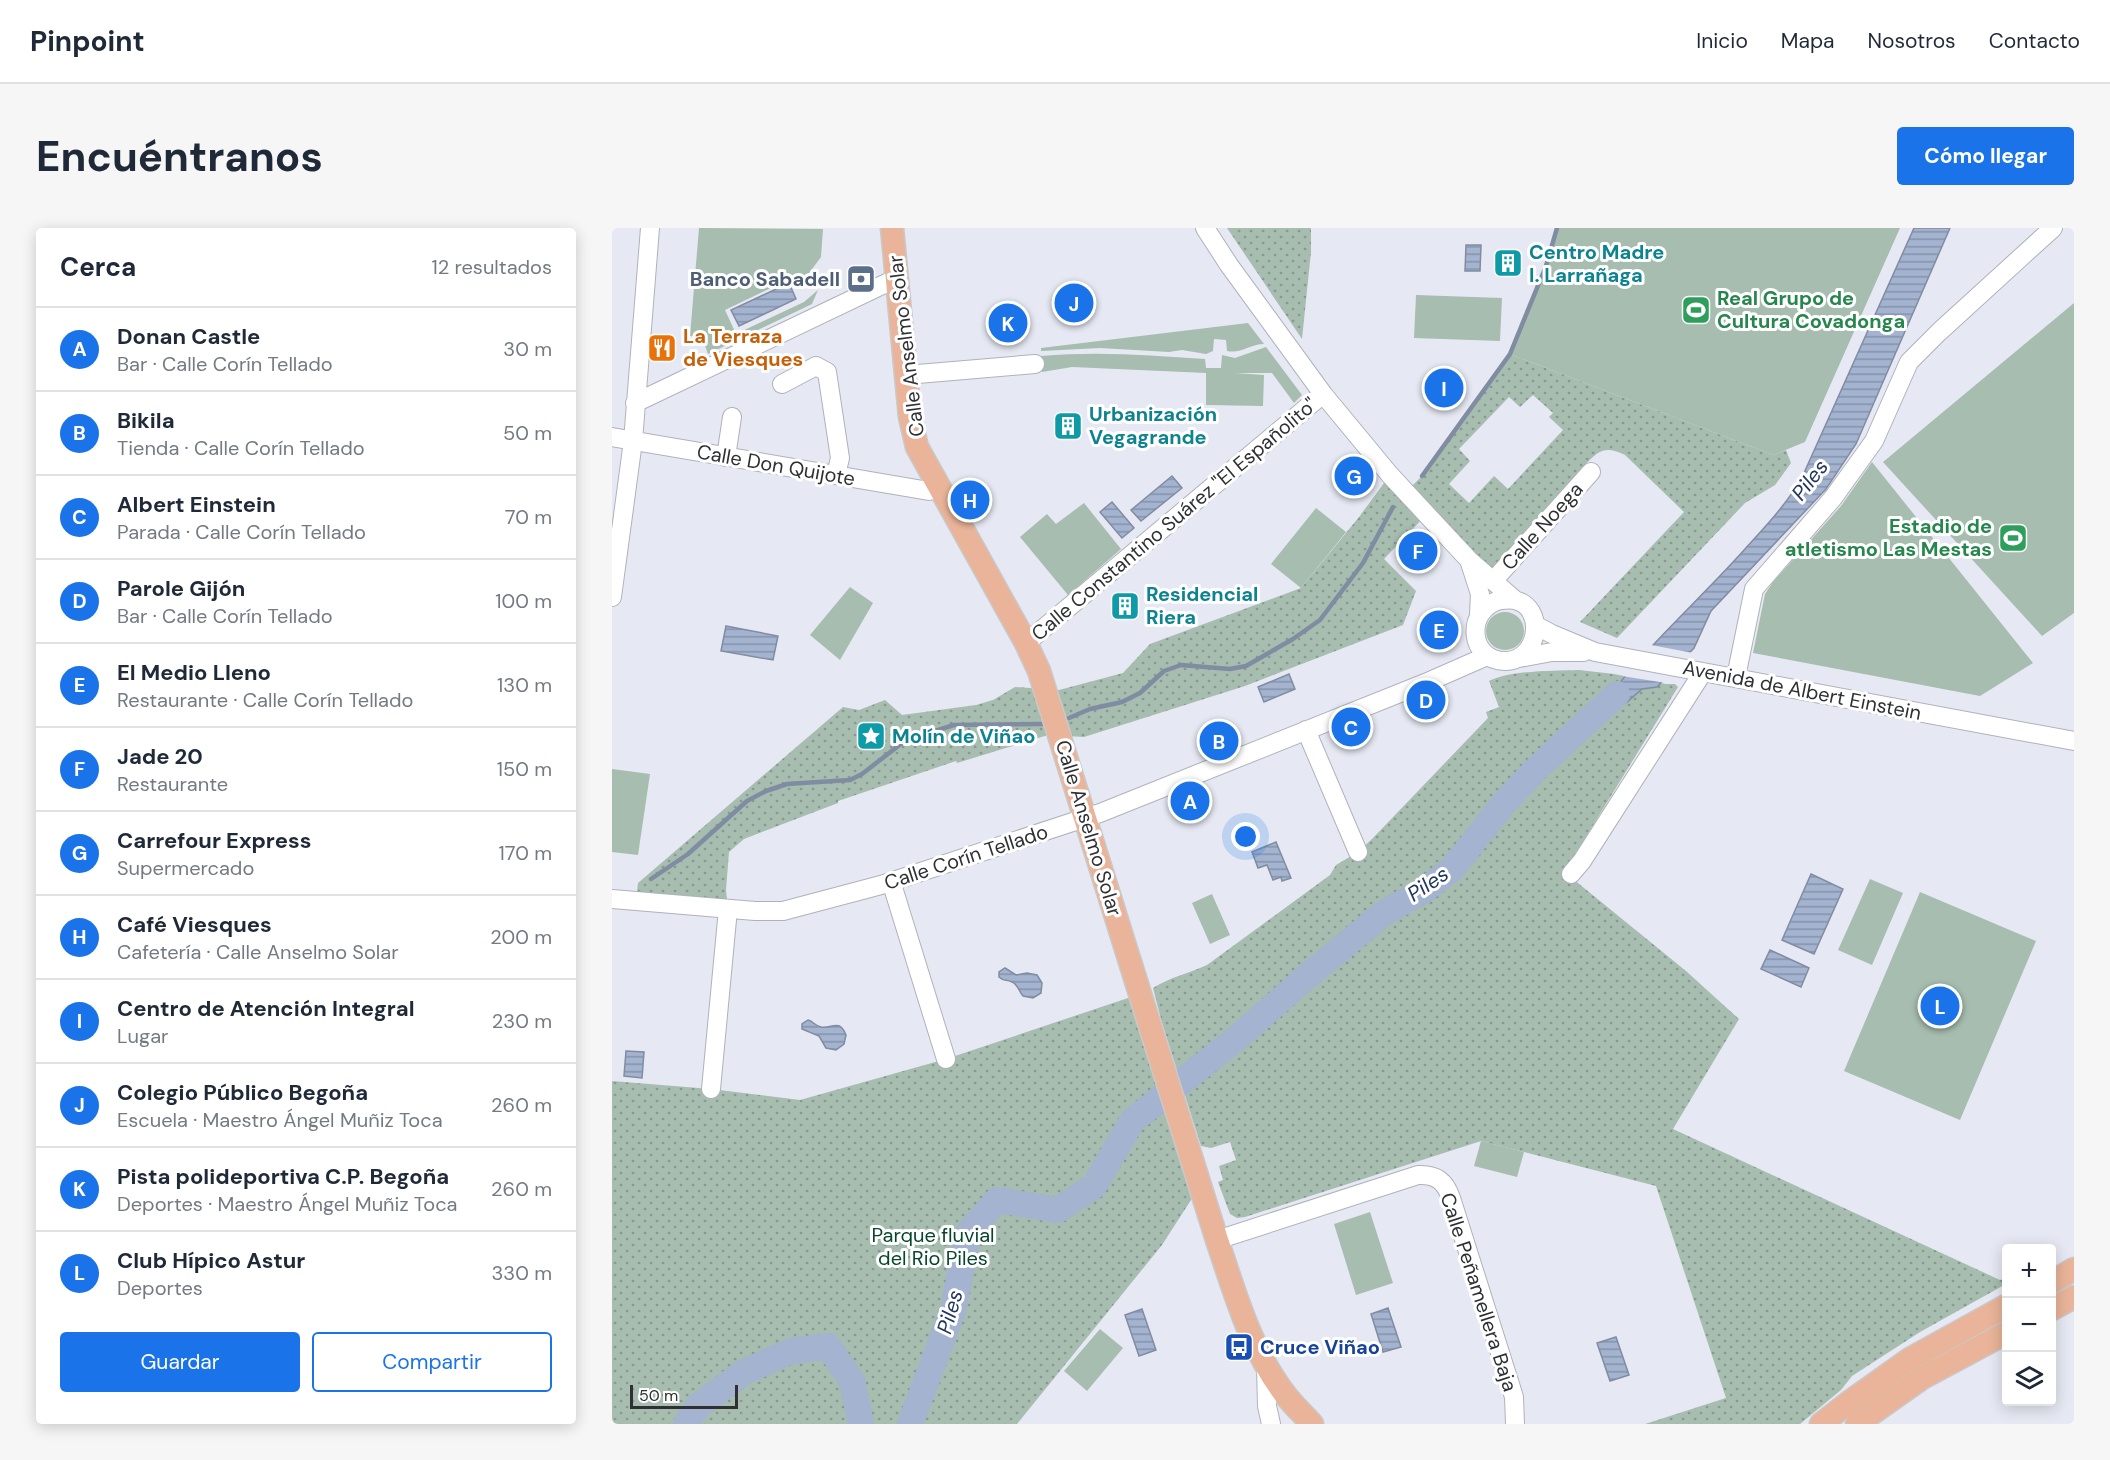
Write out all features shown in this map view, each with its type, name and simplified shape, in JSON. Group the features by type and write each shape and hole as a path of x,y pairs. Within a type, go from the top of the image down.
{"main road":[{"name":"Calle Anselmo Solar","path":"892,228 910,417 917,447 1026,643 1039,671 1247,1329 1266,1366 1285,1394 1312,1424"},
{"path":"2056,1280 2074,1269"},
{"path":"2056,1307 2074,1297"},
{"path":"1821,1424 1910,1359 2002,1309"},
{"path":"1857,1424 1922,1378 2002,1336"}],"street":[{"path":"612,597 633,441 650,228"},
{"path":"1205,228 1229,265 1323,394 1390,475 1469,560 1533,614 1534,640 1529,650 1518,659"},
{"path":"1736,677 1754,589 1833,498 1874,441 1909,362 2053,228"},
{"path":"635,403 897,278"},
{"path":"906,375 1035,364"},
{"path":"782,384 816,366 827,372 840,458 836,475"},
{"name":"Calle Constantino Suárez \"El Españolito\"","path":"1026,643 1323,394"},
{"path":"726,457 732,417"},
{"name":"Calle Don Quijote","path":"612,437 929,491 939,487"},
{"name":"Calle Noega","path":"1494,580 1591,472"},
{"path":"1469,560 1480,594 1475,634 1478,645 1487,656 1507,662 1552,652 1595,652"},
{"path":"1479,614 1491,603 1515,600"},
{"name":"Avenida de Albert Einstein","path":"1535,625 1595,652 2074,741"},
{"name":"Calle Corín Tellado","path":"1430,681 1464,654 1475,634"},
{"name":"Calle Corín Tellado","path":"612,899 728,909 783,911 891,881 1086,818 1430,681 1487,656"},
{"path":"1571,874 1582,861 1703,672"},
{"path":"1306,730 1358,852"},
{"path":"891,881 946,1059"},
{"path":"711,1089 728,909"},
{"name":"Calle Peñamellera Baja","path":"1217,1240 1418,1175 1431,1174 1440,1179 1447,1187 1451,1198 1514,1397 1515,1424"},
{"path":"1266,1366 1271,1424"}],"green space":[{"path":"699,228 823,229 821,257 807,276 794,277 725,310 736,334 804,302 818,290 812,304 708,354 702,337 690,336"},
{"path":"1227,228 1311,228 1311,252 1302,339"},
{"name":"Real Grupo de Cultura Covadonga","path":"1557,228 1900,228 1805,442 1773,455 1510,354 1546,266"},
{"path":"1416,295 1502,298 1500,341 1414,338"},
{"name":"Estadio de atletismo Las Mestas","path":"2074,303 2074,613 2042,636 1883,462"},
{"path":"1248,323 1264,344 1232,352 1227,351 1226,340 1214,339 1213,351 1206,354 1182,350 1169,352 1100,348 1041,351 1041,348"},
{"path":"1266,347 1302,395 1294,403 1272,373 1235,373 1264,375 1263,406 1206,405 1206,373 1072,367 1042,372 1041,356 1103,354 1164,356 1205,359 1206,368 1221,368 1222,355 1235,358"},
{"path":"1510,354 1773,455 1786,450 1791,463 1775,485 1745,503 1617,638 1580,622 1684,512 1625,455 1607,450 1598,453 1585,465 1591,472 1494,580 1427,514 1384,559 1416,591 1403,625 1245,686 1084,737 1048,735 957,763 956,761 838,801 838,803 744,839 729,852 726,890 728,909 636,901 638,883 843,707 859,710 885,700 902,715 976,705 993,700 1015,687 1059,690 1123,673 1150,644 1301,588 1390,475 1406,492 1422,476","holes":["1533,395 1553,413 1549,417 1563,430 1508,489 1494,476 1469,503 1449,484 1470,461 1459,449 1509,397 1520,407"]},
{"path":"1872,462 2033,663 1980,696 1753,653 1765,594 1841,506"},
{"path":"1084,503 1121,549 1068,595 1020,537 1047,514 1056,524"},
{"path":"1316,508 1346,532 1301,588 1271,564"},
{"path":"850,587 873,603 840,660 810,635"},
{"path":"1505,612 1518,618 1524,631 1518,644 1505,650 1492,644 1486,631 1492,618"},
{"path":"1579,670 1614,674 1675,684 1678,687 1566,869 1573,879 1686,971 1739,1019 1673,1129 2002,1279 2002,1286 1920,1332 1852,1376 1841,1390 1800,1424 1645,1424 1726,1398 1656,1186 1481,1141 1237,1218 1230,1214 1218,1182 1223,1180 1219,1166 1236,1160 1230,1142 1211,1148 1201,1146 1153,988 1207,965 1330,875 1336,865 1358,852 1488,718 1486,712 1499,707 1489,681 1509,675"},
{"path":"612,769 650,774 638,855 612,852"},
{"path":"1870,879 1903,893 1872,965 1838,950"},
{"path":"1920,892 2036,941 1960,1120 1844,1071"},
{"path":"1212,894 1230,935 1210,944 1192,903"},
{"name":"Parque fluvial del Rio Piles","path":"1140,994 1200,1186 1162,1245 1017,1424 612,1424 612,1081 711,1089 800,1100 946,1059"},
{"path":"1481,1141 1524,1152 1517,1177 1474,1166"},
{"path":"1370,1212 1393,1283 1356,1295 1334,1224"},
{"path":"1100,1329 1123,1348 1087,1391 1064,1371"}],"water":[{"path":"1914,228 1950,228 1856,444 1826,489 1711,611 1694,648 1657,687 1642,689 1627,702 1594,717 1628,672 1726,570 1792,494 1804,473"},
{"path":"1466,245 1481,245 1480,271 1465,271"},
{"path":"789,283 796,299 739,326 731,310"},
{"path":"1172,476 1182,488 1141,521 1131,510"},
{"path":"1112,502 1134,528 1122,538 1100,512"},
{"path":"726,626 778,636 773,660 721,651"},
{"path":"1289,674 1295,689 1264,702 1258,687"},
{"path":"1276,842 1291,878 1282,881 1281,877 1273,880 1267,865 1258,868 1252,852"},
{"path":"1811,874 1843,889 1814,954 1782,940"},
{"path":"1770,950 1809,968 1801,987 1761,969"},
{"path":"1005,968 1016,975 1027,973 1037,975 1042,983 1041,993 1033,998 1023,996 1014,983 999,977 999,972"},
{"path":"808,1020 821,1027 835,1025 841,1027 846,1035 844,1044 836,1050 826,1048 819,1036 802,1029 802,1024"},
{"path":"626,1051 644,1052 642,1078 624,1076"},
{"path":"1388,1308 1401,1347 1383,1352 1371,1314"},
{"path":"1142,1309 1156,1350 1139,1356 1125,1315"},
{"path":"1616,1337 1629,1375 1610,1381 1597,1343"}],"pier":[{"path":"1651,645 1693,653 1666,683 1622,676"}],"waterway":[{"path":"1422,476 1510,354 1546,266 1557,228"},
{"path":"1069,718 1090,709 1122,702 1140,693 1164,671 1181,665 1230,669 1246,666 1293,639 1320,620 1363,563 1393,507"},
{"name":"Piles","path":"910,1424 953,1310 968,1233 997,1200 1058,1210 1094,1186 1132,1121 1237,1038 1384,913 1423,891 1452,869 1505,802 1535,770 1617,694"},
{"path":"651,879 688,854 747,801 766,791 787,784 850,780 862,774 906,740 954,725 1042,724"},
{"name":"Piles","path":"686,1424 697,1407 744,1372 791,1351 828,1346 852,1381 861,1424"}],"place":[{"name":"Centro Madre I. Larrañaga","path":"1508,263"},
{"name":"Banco Sabadell","path":"861,279"},
{"name":"Colegio Público Begoña","path":"1074,303"},
{"name":"Real Grupo de Cultura Covadonga","path":"1696,310"},
{"name":"Pista polideportiva C.P. Begoña","path":"1008,323"},
{"name":"La Terraza de Viesques","path":"662,348"},
{"name":"Centro de Atención Integral","path":"1444,388"},
{"name":"Urbanización Vegagrande","path":"1068,426"},
{"name":"Carrefour Express","path":"1354,476"},
{"name":"Café Viesques","path":"970,500"},
{"name":"Estadio de atletismo Las Mestas","path":"2013,538"},
{"name":"Jade 20","path":"1418,551"},
{"name":"Residencial Riera","path":"1125,606"},
{"name":"El Medio Lleno","path":"1439,630"},
{"name":"Parole Gijón","path":"1426,700"},
{"name":"Albert Einstein","path":"1351,727"},
{"name":"Molín de Viñao","path":"871,736"},
{"name":"Bikila","path":"1219,741"},
{"name":"Donan Castle","path":"1190,801"},
{"name":"Club Hípico Astur","path":"1940,1006"},
{"name":"Cruce Viñao","path":"1239,1347"}]}
